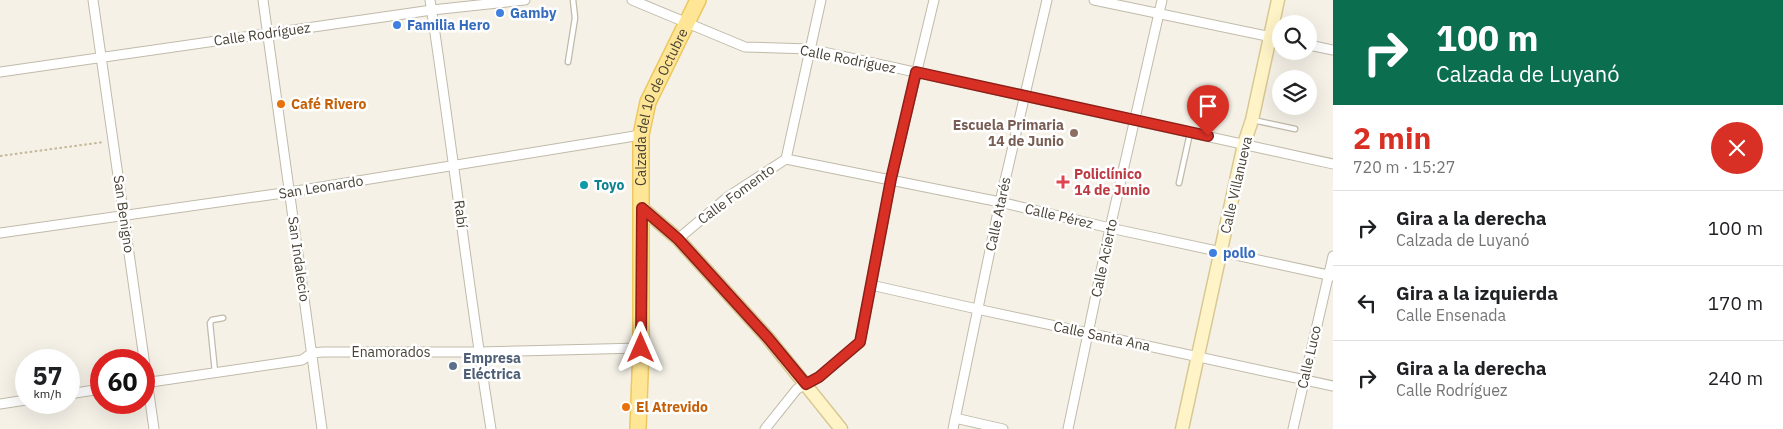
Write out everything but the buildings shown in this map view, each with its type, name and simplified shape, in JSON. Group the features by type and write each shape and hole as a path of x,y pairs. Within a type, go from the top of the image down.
{"main road":[{"name":"Calzada del 10 de Octubre","path":"638,429 641,348 641,135 648,102 698,0"}],"street":[{"name":"San Benigno","path":"93,0 124,215 141,349"},
{"name":"San Indalecio","path":"263,0 322,429"},
{"name":"Rabí","path":"430,0 491,429"},
{"name":"Calle Rodríguez","path":"0,72 432,10 526,0"},
{"name":"Calle Rodríguez","path":"632,0 746,48 810,49 1333,164"},
{"name":"Calle Fomento","path":"678,239 729,196 786,159 821,0"},
{"path":"765,429 797,389 819,377 858,345 872,285 891,179 934,0"},
{"name":"Calle Atarés","path":"953,429 1000,202 1047,0"},
{"path":"1094,0 1272,37"},
{"name":"Calle Acierto","path":"1068,429 1110,228 1162,0"},
{"name":"Calle Villanueva","path":"1277,15 1278,0"},
{"path":"1317,47 1333,50"},
{"name":"Calle Villanueva","path":"1182,429 1244,144 1272,49"},
{"name":"San Leonardo","path":"0,233 290,192 641,135"},
{"name":"Calle Pérez","path":"786,159 1000,202 1110,228 1331,275"},
{"path":"642,208 678,239 768,338 841,429"},
{"name":"Calle Luco","path":"1293,429 1331,275 1333,256"},
{"name":"Calle Santa Ana","path":"872,285 1333,386"},
{"name":"Enamorados","path":"155,381 302,360 312,353 479,352 641,348"},
{"path":"0,404 15,402"},
{"name":"San Benigno","path":"151,414 154,429"},
{"path":"955,418 1003,429"}],"lane":[{"path":"568,62 575,18 573,0"},
{"path":"1252,120 1295,129"},
{"path":"1180,182 1191,132"},
{"path":"215,372 210,323 212,320 223,318"}],"path":[{"path":"0,156 112,141"}],"place":[{"name":"Gamby","path":"500,13"},
{"name":"Familia Hero","path":"397,25"},
{"name":"Café Rivero","path":"281,104"},
{"name":"Escuela Primaria 14 de Junio","path":"1074,133"},
{"name":"Policlínico 14 de Junio","path":"1063,182"},
{"name":"Toyo","path":"584,185"},
{"name":"pollo","path":"1213,253"},
{"name":"Empresa Eléctrica","path":"453,366"},
{"name":"El Atrevido","path":"626,407"}],"route":[{"path":"641,348 642,208 678,239 768,338 806,384 819,377 858,345 872,285 891,179 916,72 1208,136"}]}
